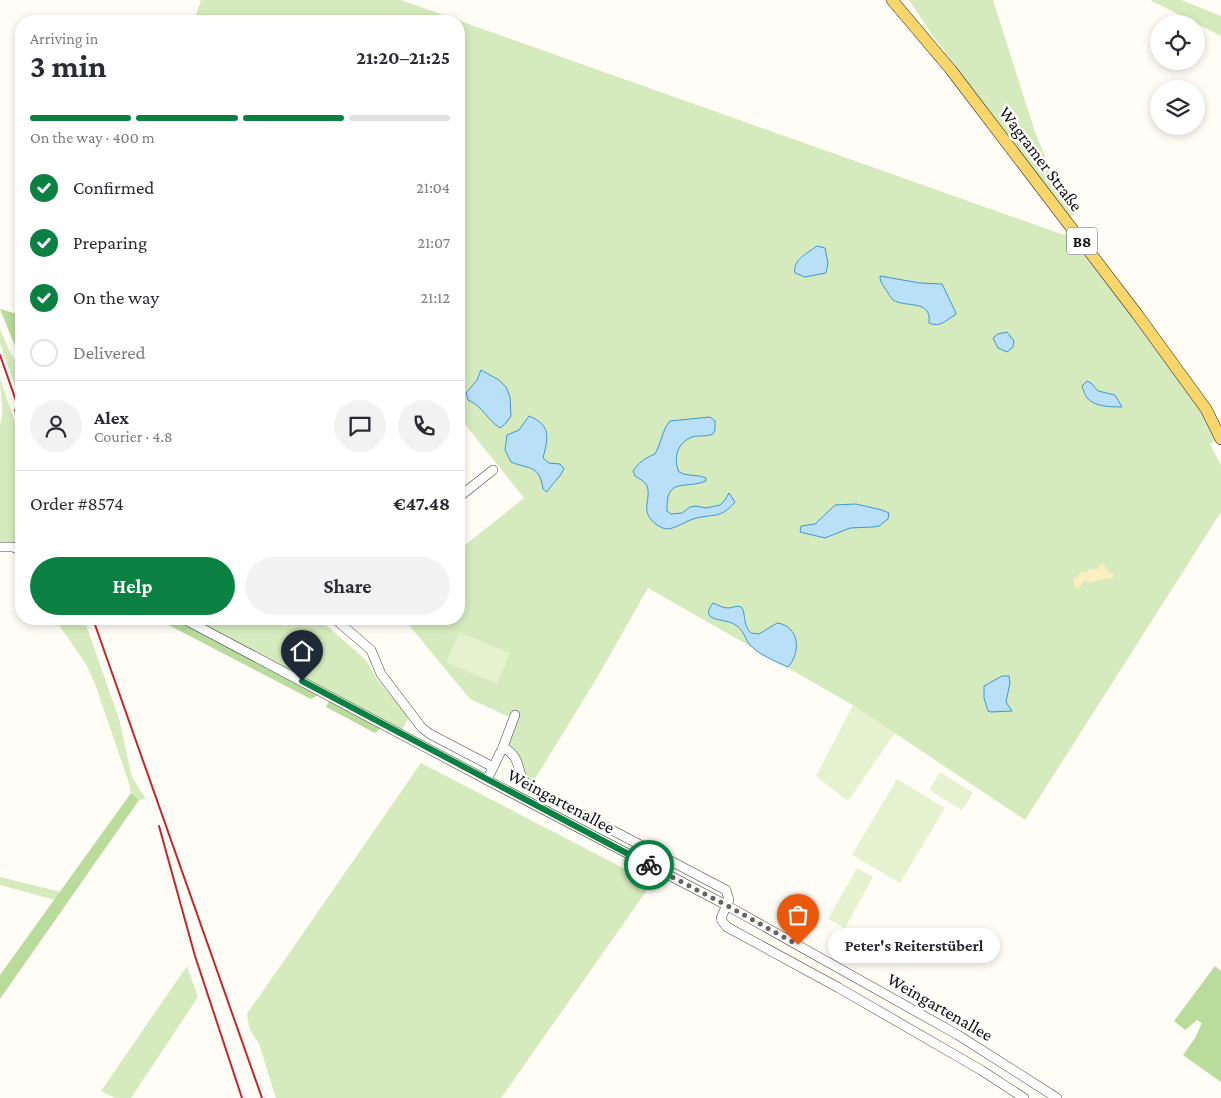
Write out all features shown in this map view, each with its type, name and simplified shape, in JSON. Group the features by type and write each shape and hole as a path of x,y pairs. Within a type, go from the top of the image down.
{"main road":[{"name":"Wagramer Straße","path":"892,0 934,48"},
{"name":"Wagramer Straße","path":"902,0 934,48 1179,371 1206,409 1221,439"}],"street":[{"path":"465,491 493,470"},
{"path":"0,547 15,548"},
{"name":"Weingartenallee","path":"195,625 726,905 958,1035 1057,1098"},
{"name":"Weingartenallee","path":"342,625 371,650 381,674 422,728 492,767"},
{"path":"503,747 516,715"},
{"name":"Weingartenallee","path":"487,780 503,747 517,759 521,778 530,787 726,890 729,897 721,918 728,927 981,1070 1024,1098"},
{"path":"668,875 675,863"},
{"path":"812,973 820,957"}],"green space":[{"path":"201,0 401,0 443,15 196,15"},
{"path":"909,0 993,0 1034,129 1056,184 1074,215 1070,217 1054,197 933,36"},
{"path":"1150,0 1181,0 1221,16 1221,36 1205,28 1205,15 1180,15"},
{"path":"465,23 1064,235 1067,232 1182,381 1219,439 1210,444 1221,465 1221,512 1025,820 851,704 648,588 598,676 530,787 519,763 503,747 514,719 470,699 409,625 465,625 465,545 524,498 465,424"},
{"path":"0,309 15,313 15,346"},
{"path":"0,329 15,361 15,385 0,344"},
{"path":"0,378 15,422 15,553 0,550 0,425 2,407"},
{"path":"59,625 86,625 119,719 132,777 146,799 139,800 131,793 95,684 86,664"},
{"path":"169,625 189,625 320,694 311,699"},
{"path":"195,625 326,625 366,660 377,679 409,717 400,734"},
{"path":"459,632 510,653 497,684 446,662"},
{"path":"330,699 382,727 375,733 326,707"},
{"path":"853,705 895,733 848,801 816,776"},
{"path":"421,763 652,883 501,1098 276,1098 259,1044 249,1028 247,1014"},
{"path":"940,772 973,793 962,810 929,790"},
{"path":"897,779 945,808 900,883 852,855"},
{"path":"131,793 139,800 0,999 0,975"},
{"path":"857,868 873,877 845,928 828,919"},
{"path":"0,877 61,892 55,900 0,885"},
{"path":"187,966 198,997 131,1098 115,1098 101,1091"},
{"path":"1215,966 1221,971 1221,1082 1183,1055 1195,1038 1202,1023 1197,1020 1185,1030 1174,1021"}],"sand":[{"path":"1103,564 1113,575 1113,578 1091,583 1085,580 1078,589 1074,585 1074,578 1078,578 1080,572 1097,569"}],"water":[{"path":"817,246 825,248 828,263 826,273 805,277 795,273 798,261"},
{"path":"880,276 920,283 942,284 956,313 955,315 940,324 929,323 929,315 922,307 893,300 882,283"},
{"path":"1007,332 1014,341 1013,347 1007,352 998,348 993,338 998,334"},
{"path":"481,370 499,380 506,387 510,397 511,416 500,428 478,406 468,400 466,393 477,380"},
{"path":"1087,381 1098,391 1115,395 1122,407 1103,406 1090,401 1086,397 1082,386"},
{"path":"529,416 545,428 547,439 543,458 549,463 560,464 564,469 547,492 543,489 539,475 533,469 511,462 505,450 507,435 519,430"},
{"path":"710,417 715,421 713,434 695,436 687,440 680,447 676,461 679,472 706,478 706,481 673,488 667,500 667,511 671,514 682,513 690,507 706,508 720,505 729,493 735,502 730,508 720,514 693,519 671,528 662,528 651,520 648,515 647,486 635,476 633,471 642,461 655,454 670,421"},
{"path":"856,504 889,513 888,519 879,526 850,528 825,538 800,532 801,526 815,524 835,505"},
{"path":"713,603 726,608 741,607 746,626 751,633 759,634 777,623 785,625 790,629 796,641 796,648 795,655 788,667 754,649 748,643 741,630 734,624 711,617 709,612"},
{"path":"1002,676 1009,676 1010,683 1006,702 1012,711 988,711 984,698 984,686"}],"railway":[{"path":"0,355 15,398"},
{"path":"95,625 262,1098"},
{"path":"159,826 195,956 242,1098"}],"way so far":[{"path":"649,865 798,945"}],"place":[{"name":"Peter's Reiterstüberl","path":"798,945"}],"route":[{"path":"302,681 649,865"}]}
